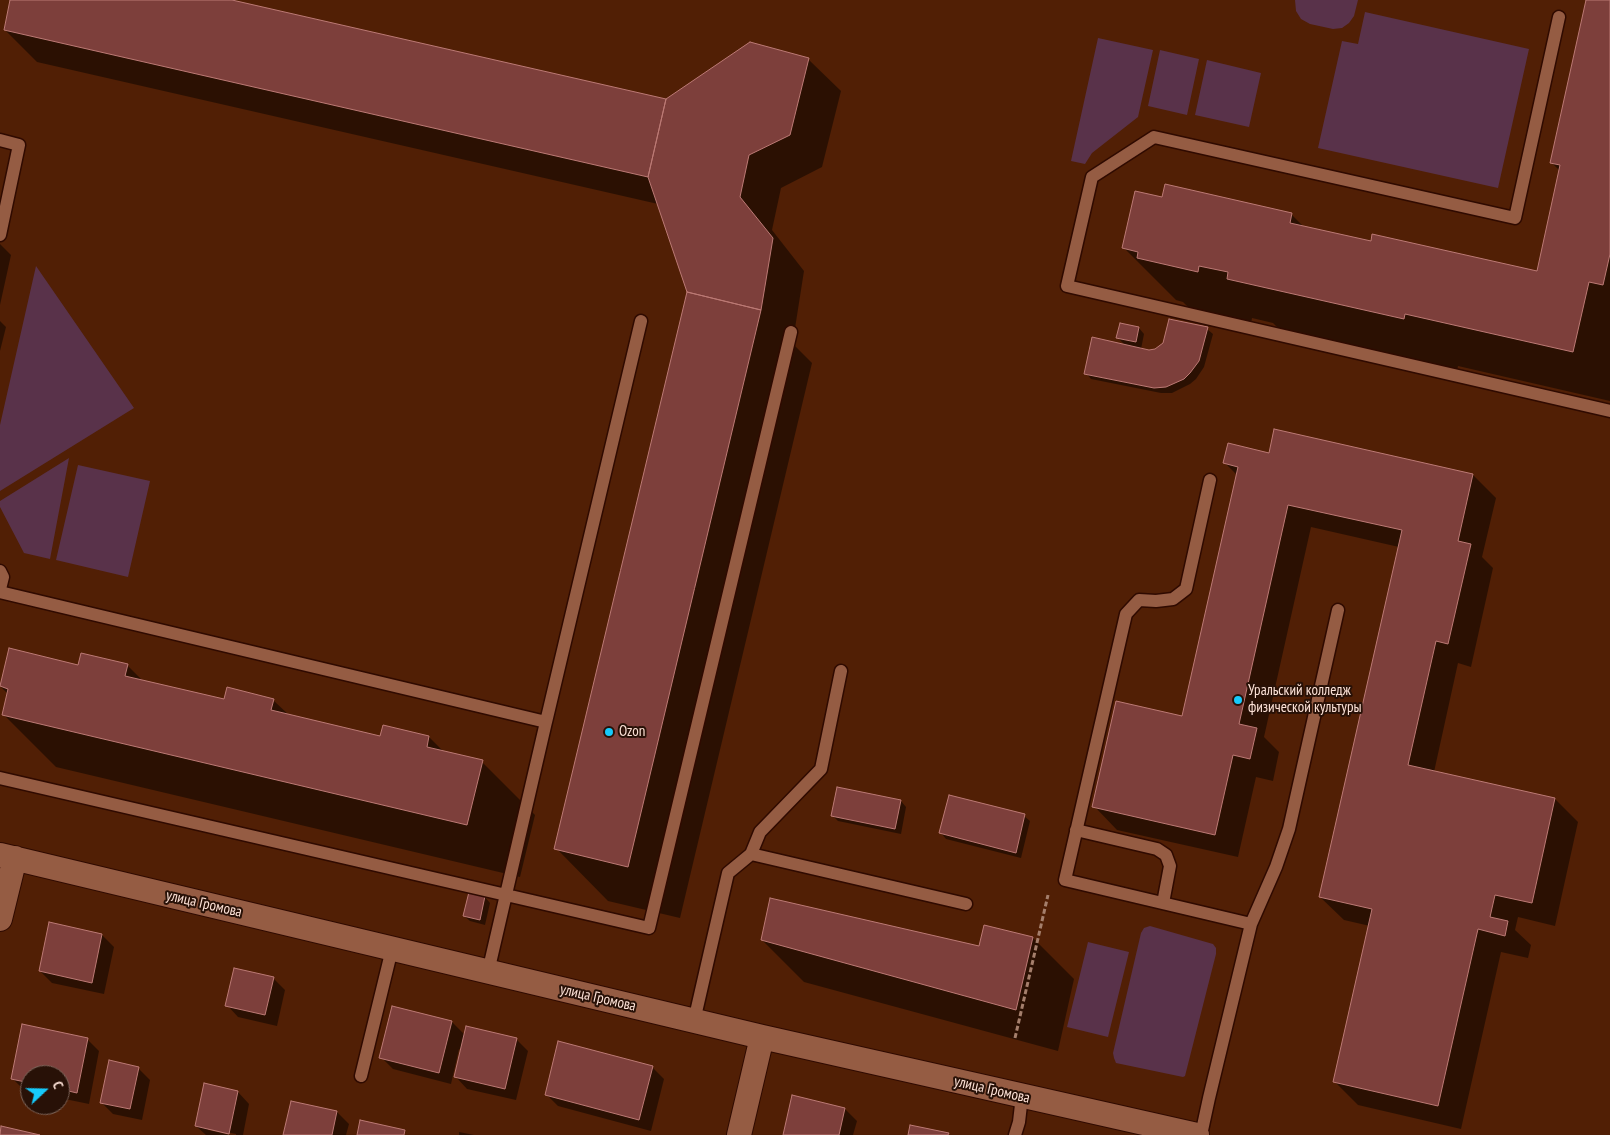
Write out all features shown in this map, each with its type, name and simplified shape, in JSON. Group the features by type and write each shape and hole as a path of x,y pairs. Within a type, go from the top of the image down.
{"street":[{"name":"улица Громова","path":"7,856 694,1021 1022,1096 1146,1130 1197,1135"},
{"path":"0,918 7,856"},
{"path":"738,1135 762,1037"}],"lane":[{"path":"1559,17 1515,218 1154,137 1092,177 1067,286 1189,319 1610,411"},
{"path":"0,140 19,144 0,234"},
{"path":"488,972 642,321"},
{"path":"0,778 506,893 649,928 790,332"},
{"path":"1210,480 1186,589 1174,599 1139,600 1126,614 1066,880 1251,924"},
{"path":"0,571 3,577 0,590 546,722"},
{"path":"1202,1135 1209,1098 1251,924 1290,829 1338,610"},
{"path":"694,1021 728,873 750,854 760,832 821,769 841,671"},
{"path":"1076,830 1157,849 1166,855 1170,866 1163,903"},
{"path":"750,854 966,904"},
{"path":"361,1076 392,949"},
{"path":"1015,1135 1019,1122 1022,1096"}],"path":[{"path":"1015,1038 1048,895"}],"shaded area":[{"path":"1295,0 1358,0 1354,16 1349,23 1342,28 1333,29 1310,24 1301,19 1296,11"},
{"path":"1365,12 1529,49 1498,188 1318,148 1342,41 1358,44"},
{"path":"1098,38 1153,50 1138,117 1092,153 1085,164 1071,161"},
{"path":"1160,50 1199,59 1187,115 1148,106"},
{"path":"1207,60 1261,73 1249,127 1195,115"},
{"path":"36,266 134,408 0,491 0,425"},
{"path":"69,458 50,559 24,553 0,507 0,501"},
{"path":"78,465 150,481 128,577 56,560"},
{"path":"1150,926 1213,944 1216,948 1185,1076 1183,1077 1116,1063 1114,1058 1113,1053 1141,933 1144,928"},
{"path":"1088,942 1129,952 1108,1037 1067,1027"}],"building":[{"path":"10,0 232,0 666,99 648,177 4,30"},
{"path":"1586,0 1610,0 1610,254 1603,285 1589,282 1573,352 1405,314 1404,319 1227,279 1228,272 1199,266 1198,272 1137,258 1138,252 1122,248 1135,191 1162,197 1165,184 1292,213 1290,223 1371,241 1372,234 1537,271 1560,165 1550,163"},
{"path":"750,42 809,58 790,135 749,155 740,197 773,238 761,310 687,292 648,177 666,99"},
{"path":"687,292 761,310 628,867 554,849"},
{"path":"1169,319 1208,327 1199,361 1184,379 1166,387 1154,388 1084,374 1092,337 1149,350 1155,349 1163,343"},
{"path":"1120,323 1139,327 1136,342 1116,338"},
{"path":"1274,429 1473,474 1458,541 1471,544 1448,644 1436,641 1408,765 1555,798 1532,903 1495,895 1490,917 1508,921 1505,936 1478,929 1438,1106 1333,1082 1372,909 1319,897 1402,530 1288,505 1239,724 1257,728 1250,759 1233,755 1215,835 1092,807 1116,701 1182,716 1238,467 1223,463 1228,443 1269,453"},
{"path":"9,648 78,665 81,653 128,664 125,676 224,699 227,687 274,699 271,710 380,736 383,725 429,736 427,747 483,760 467,825 2,715 8,689 0,686"},
{"path":"837,787 901,800 895,829 831,816"},
{"path":"949,795 1025,814 1016,853 939,833"},
{"path":"469,892 485,896 480,920 463,916"},
{"path":"770,898 979,946 984,925 1033,937 1016,1010 761,940"},
{"path":"49,922 102,934 92,983 39,971"},
{"path":"234,968 274,977 265,1015 225,1006"},
{"path":"392,1006 452,1021 439,1073 379,1058"},
{"path":"22,1024 88,1038 77,1093 70,1091 70,1065 20,1065 20,1081 11,1079"},
{"path":"466,1026 517,1038 505,1089 454,1077"},
{"path":"558,1041 653,1066 639,1120 545,1095"},
{"path":"109,1060 139,1067 130,1109 100,1103"},
{"path":"204,1083 238,1091 229,1134 195,1126"},
{"path":"792,1095 845,1108 839,1135 783,1135"},
{"path":"291,1101 337,1111 332,1135 283,1135"},
{"path":"360,1120 405,1130 404,1135 357,1135"},
{"path":"910,1125 949,1133 948,1135 908,1135"},
{"path":"1,1126 40,1135 0,1135"}],"place":[{"name":"Уральский колледж физической культуры","path":"1238,700"},
{"name":"Ozon","path":"609,732"}]}
